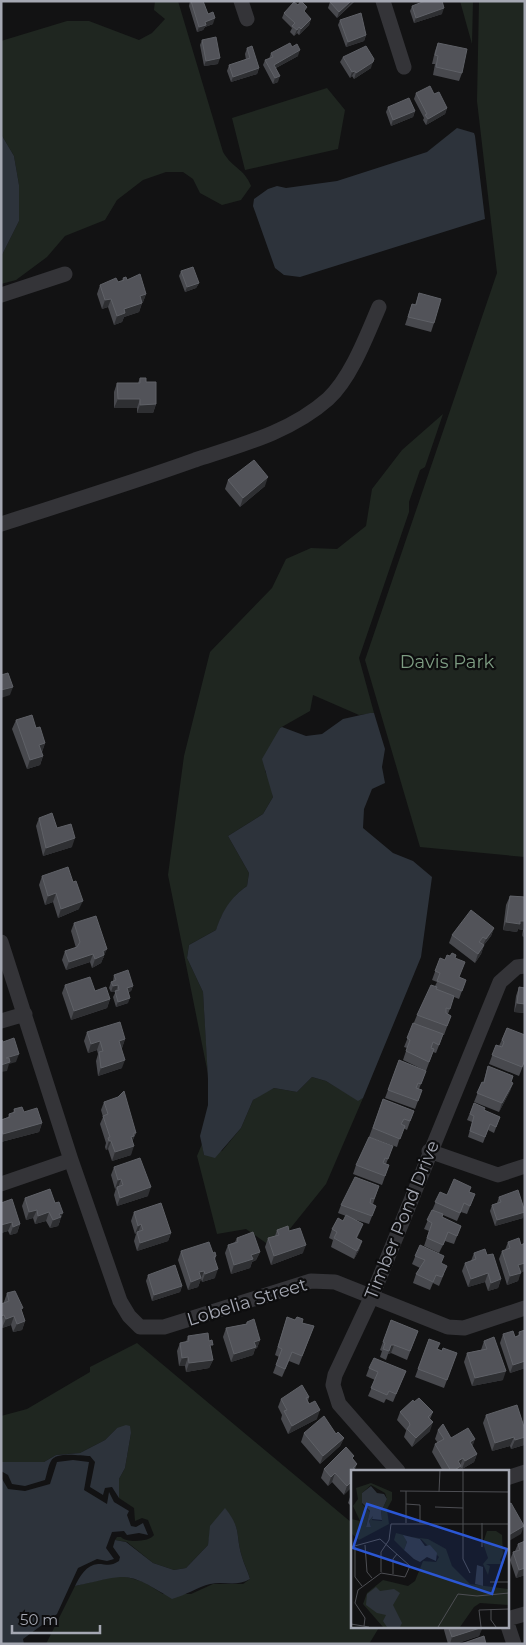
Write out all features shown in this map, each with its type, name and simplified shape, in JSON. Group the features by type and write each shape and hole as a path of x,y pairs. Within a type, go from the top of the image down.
{"street":[{"path":"241,1 247,19"},
{"path":"382,1 404,67"},
{"path":"1,295 65,274"},
{"path":"1,524 238,446 297,422 329,398 351,368 379,307"},
{"path":"1,942 71,1160 1,1184"},
{"name":"Timber Pond Drive","path":"397,1470 344,1412 335,1395 333,1385 372,1296 429,1151 500,982 518,966 525,966"},
{"path":"1,1021 24,1014"},
{"path":"429,1151 498,1175 525,1166"},
{"name":"Lobelia Street","path":"71,1160 120,1301 140,1327 164,1327 311,1281 335,1282 448,1327 464,1328 525,1308"},
{"path":"508,1478 525,1472"},
{"path":"508,1619 525,1614"},
{"path":"508,1626 514,1644"}],"green space":[{"path":"155,1 178,1 223,152 245,175 251,186 241,200 222,205 200,193 193,179 183,172 166,172 143,180 117,200 105,220 65,236 47,257 16,280 1,284 1,257 19,221 19,185 14,156 1,134 1,41 67,21 89,21 139,40 152,33 165,19 154,10"},
{"path":"460,1 473,1 472,44"},
{"name":"Davis Park","path":"479,1 525,1 525,857 420,847 365,660 497,273 477,101"},
{"path":"327,88 345,110 338,149 245,170 232,118"},
{"path":"443,414 425,467 420,470 409,502 409,512 359,658 374,713 359,715 313,695 310,711 280,728 265,771 271,783 273,797 263,814 228,836 249,873 247,886 228,905 216,930 189,945 187,958 203,992 208,1074 168,875 184,756 210,652 272,588 286,559 311,548 337,549 366,526 372,489 402,450"},
{"path":"312,1077 326,1081 358,1100 363,1098 326,1184 289,1230 266,1243 246,1229 217,1234 197,1156 202,1144 204,1155 222,1151 241,1128 253,1100 274,1088 297,1092"},
{"path":"137,1343 351,1522 351,1628 379,1628 369,1644 46,1644 75,1586 120,1575 144,1582 163,1594 191,1594 213,1584 243,1584 250,1579 242,1557 236,1527 225,1509 211,1526 208,1545 186,1568 174,1570 153,1563 127,1542 115,1540 117,1537 121,1537 133,1541 143,1540 154,1535 148,1520 142,1518 135,1521 134,1508 119,1498 119,1479 125,1468 131,1433 117,1428 105,1440 80,1453 56,1455 44,1462 1,1462 1,1416 27,1409 90,1372 90,1367"}],"shaded area":[{"path":"457,128 474,133 475,136 485,219 300,277 284,275 275,268 253,206 254,199 268,189 277,186 286,188 337,181 427,152"},
{"path":"1,134 14,156 19,185 19,221 1,257"},
{"path":"374,713 385,749 382,767 385,783 372,789 364,809 363,828 393,853 413,861 432,877 421,957 363,1098 358,1101 326,1081 312,1077 297,1092 274,1088 253,1100 241,1128 215,1158 204,1155 200,1136 208,1105 208,1079 203,992 187,958 189,945 216,930 221,916 228,905 247,886 249,873 228,836 263,814 273,797 262,759 280,728 282,727 306,736 322,734 343,719"},
{"path":"126,1425 130,1426 131,1433 125,1468 119,1479 119,1498 112,1487 105,1488 103,1495 90,1487 95,1462 90,1456 58,1456 51,1461 45,1480 25,1486 12,1484 8,1475 1,1471 1,1462 44,1462 56,1455 80,1453 105,1440 117,1428"},
{"path":"73,1460 89,1462 84,1490 107,1504 109,1492 114,1502 129,1511 127,1515 131,1526 136,1527 143,1523 148,1535 139,1533 127,1535 124,1531 112,1532 106,1548 114,1559 107,1561 97,1559 78,1568 57,1614 23,1639 24,1644 1,1644 1,1477 8,1489 25,1491 50,1484 57,1462"},
{"path":"225,1508 234,1521 242,1557 250,1579 240,1583 210,1584 172,1599 144,1583 125,1577 116,1577 75,1586 81,1575 90,1566 98,1564 111,1565 119,1561 120,1557 113,1547 115,1540 126,1542 153,1563 174,1570 186,1568 208,1545 210,1526"}],"building":[{"path":"191,1 203,1 208,14 213,12 215,18 205,22 206,25 199,27"},
{"path":"301,1 307,7 304,11 311,19 301,29 299,27 297,30 292,26 295,23 284,13 294,2 298,5"},
{"path":"331,1 351,1 339,12"},
{"path":"425,1 442,1 444,8 416,18 412,6"},
{"path":"361,13 366,35 348,42 340,20"},
{"path":"216,37 220,58 206,61 202,40"},
{"path":"290,43 292,47 297,44 300,50 274,65 280,76 275,78 265,60 273,57 271,53"},
{"path":"438,43 467,49 462,73 436,67 438,56 435,55"},
{"path":"252,46 259,68 233,77 229,65 250,58 247,48"},
{"path":"366,46 374,59 373,62 356,73 355,71 352,72 343,57"},
{"path":"430,86 434,94 439,92 447,108 428,119 416,93"},
{"path":"409,98 415,111 393,120 388,107"},
{"path":"193,267 199,283 187,287 181,271"},
{"path":"140,274 146,294 140,296 142,303 124,309 125,313 117,316 111,299 105,300 100,285 116,278 118,282 124,280 123,278 126,277 127,280"},
{"path":"419,293 441,299 434,323 408,317 412,304 416,305"},
{"path":"140,378 146,378 146,382 156,382 156,404 140,405 140,399 118,399 117,383 140,383"},
{"path":"254,460 268,477 243,498 228,480"},
{"path":"8,673 13,687 1,690 1,675"},
{"path":"32,715 36,728 40,727 45,743 39,745 43,756 30,760 16,720"},
{"path":"52,813 57,828 71,824 75,838 46,848 39,818"},
{"path":"68,867 73,882 76,881 83,901 61,909 56,893 48,896 42,876"},
{"path":"510,896 525,897 525,921 520,921 520,924 506,922"},
{"path":"471,910 494,928 486,939 483,937 479,942 484,945 478,954 452,935"},
{"path":"96,916 107,949 103,951 104,955 95,959 93,954 69,962 65,951 77,947 80,942 74,923"},
{"path":"452,953 456,955 455,958 465,962 459,977 466,980 462,991 437,981 440,973 435,971 440,958 445,960 447,955 450,956"},
{"path":"128,970 133,986 127,988 130,998 118,1002 115,991 119,990 118,985 113,986 111,982 116,980 114,975"},
{"path":"90,977 95,991 106,987 110,999 74,1011 65,985"},
{"path":"431,985 454,996 450,1009 446,1008 446,1013 451,1016 447,1026 417,1015"},
{"path":"519,987 525,988 525,1004 517,1003"},
{"path":"120,1022 125,1039 119,1041 125,1060 101,1068 99,1052 103,1051 100,1041 91,1044 87,1032"},
{"path":"413,1023 443,1034 439,1045 433,1042 431,1048 434,1049 429,1062 406,1051 410,1040 407,1038"},
{"path":"507,1028 525,1035 525,1060 522,1067 492,1055 496,1045 502,1047 504,1042 502,1040"},
{"path":"14,1038 19,1054 6,1058 9,1058 10,1062 1,1065 1,1040 3,1042"},
{"path":"399,1060 426,1071 421,1084 418,1083 416,1088 422,1090 418,1101 388,1090"},
{"path":"488,1066 513,1076 511,1082 513,1083 502,1103 477,1093 482,1082 484,1083"},
{"path":"124,1091 136,1133 131,1137 134,1146 115,1152 108,1138 110,1137 103,1116 108,1114 104,1102 118,1097"},
{"path":"383,1099 414,1111 410,1121 404,1119 401,1124 405,1126 400,1139 373,1128"},
{"path":"474,1103 500,1117 496,1127 490,1124 485,1137 470,1131 474,1116 470,1114"},
{"path":"22,1107 24,1112 37,1108 42,1123 3,1134 1,1120 10,1117 9,1114 15,1112 14,1109"},
{"path":"369,1137 393,1146 388,1159 385,1158 383,1163 389,1165 385,1176 356,1165"},
{"path":"140,1158 151,1187 120,1198 117,1187 123,1185 121,1179 118,1180 114,1167"},
{"path":"355,1177 379,1186 374,1199 371,1198 370,1203 376,1206 372,1216 341,1205"},
{"path":"454,1179 471,1187 469,1192 475,1194 470,1206 464,1203 460,1213 435,1202 440,1192 447,1195"},
{"path":"50,1189 55,1203 59,1202 63,1213 59,1214 61,1217 53,1220 49,1212 38,1216 37,1210 29,1212 25,1198"},
{"path":"518,1190 525,1212 497,1220 492,1205 501,1202 499,1197"},
{"path":"12,1199 20,1224 13,1227 12,1222 1,1225 1,1203"},
{"path":"161,1203 171,1233 140,1243 137,1232 143,1230 141,1224 138,1226 134,1212"},
{"path":"432,1210 443,1214 442,1217 461,1226 457,1236 448,1232 443,1245 427,1238 432,1223 427,1220"},
{"path":"346,1215 363,1224 356,1238 362,1241 357,1251 334,1238 337,1232 332,1229 338,1218 343,1221"},
{"path":"288,1226 289,1231 300,1228 306,1245 274,1256 268,1238 279,1235 277,1230"},
{"path":"253,1232 260,1252 251,1255 253,1259 234,1265 228,1245 238,1242 237,1238"},
{"path":"519,1238 521,1245 525,1243 525,1263 518,1265 521,1273 510,1276 502,1251 510,1248 508,1242"},
{"path":"209,1242 213,1253 215,1252 216,1256 214,1257 218,1269 205,1274 204,1271 199,1272 201,1278 191,1282 181,1251"},
{"path":"420,1245 444,1256 441,1263 447,1266 442,1277 436,1275 433,1282 416,1274 425,1260 415,1256"},
{"path":"485,1249 487,1255 493,1254 501,1279 491,1283 488,1273 471,1279 465,1263 476,1259 474,1253"},
{"path":"175,1265 182,1286 154,1295 148,1275"},
{"path":"15,1291 23,1308 21,1309 25,1321 17,1324 14,1316 6,1319 4,1315 1,1316 1,1304 9,1301 7,1293"},
{"path":"287,1317 295,1320 297,1317 303,1319 302,1323 314,1326 302,1356 292,1352 285,1369 276,1365 282,1349 278,1347"},
{"path":"254,1319 260,1340 254,1342 256,1347 234,1354 226,1328 247,1324 247,1322"},
{"path":"391,1320 418,1331 410,1351 394,1345 391,1345 389,1351 383,1349 385,1343 383,1342"},
{"path":"525,1330 525,1361 513,1365 503,1334 513,1331 515,1337 520,1335 519,1332"},
{"path":"208,1333 209,1341 212,1340 213,1345 210,1345 213,1360 189,1363 188,1357 182,1358 180,1343 189,1341 188,1336"},
{"path":"494,1337 506,1371 475,1378 467,1353 487,1349 484,1341"},
{"path":"429,1339 440,1343 437,1349 442,1351 443,1348 457,1353 447,1380 418,1369"},
{"path":"374,1358 406,1371 396,1394 389,1391 387,1395 371,1388 378,1372 369,1368"},
{"path":"302,1385 309,1397 306,1398 309,1404 315,1401 320,1410 292,1426 284,1411 287,1410 281,1399"},
{"path":"419,1398 433,1412 428,1417 433,1422 416,1438 407,1429 410,1425 409,1422 400,1412 413,1400 414,1402"},
{"path":"517,1405 525,1430 525,1437 515,1440 514,1437 495,1443 486,1415"},
{"path":"324,1416 336,1434 338,1432 344,1438 323,1456 304,1433"},
{"path":"443,1424 451,1438 468,1428 475,1439 470,1442 477,1454 465,1461 463,1458 458,1461 461,1466 450,1470 435,1444 444,1439 438,1430"},
{"path":"346,1447 354,1456 352,1458 357,1464 353,1468 356,1470 351,1470 351,1482 347,1486 335,1473 331,1477 324,1469"},
{"path":"511,1503 524,1526 508,1535 508,1504"},
{"path":"525,1541 525,1568 519,1570 513,1552 520,1550 518,1544"},
{"path":"449,1628 480,1628 452,1637"},
{"path":"484,1636 486,1644 461,1644"}]}
